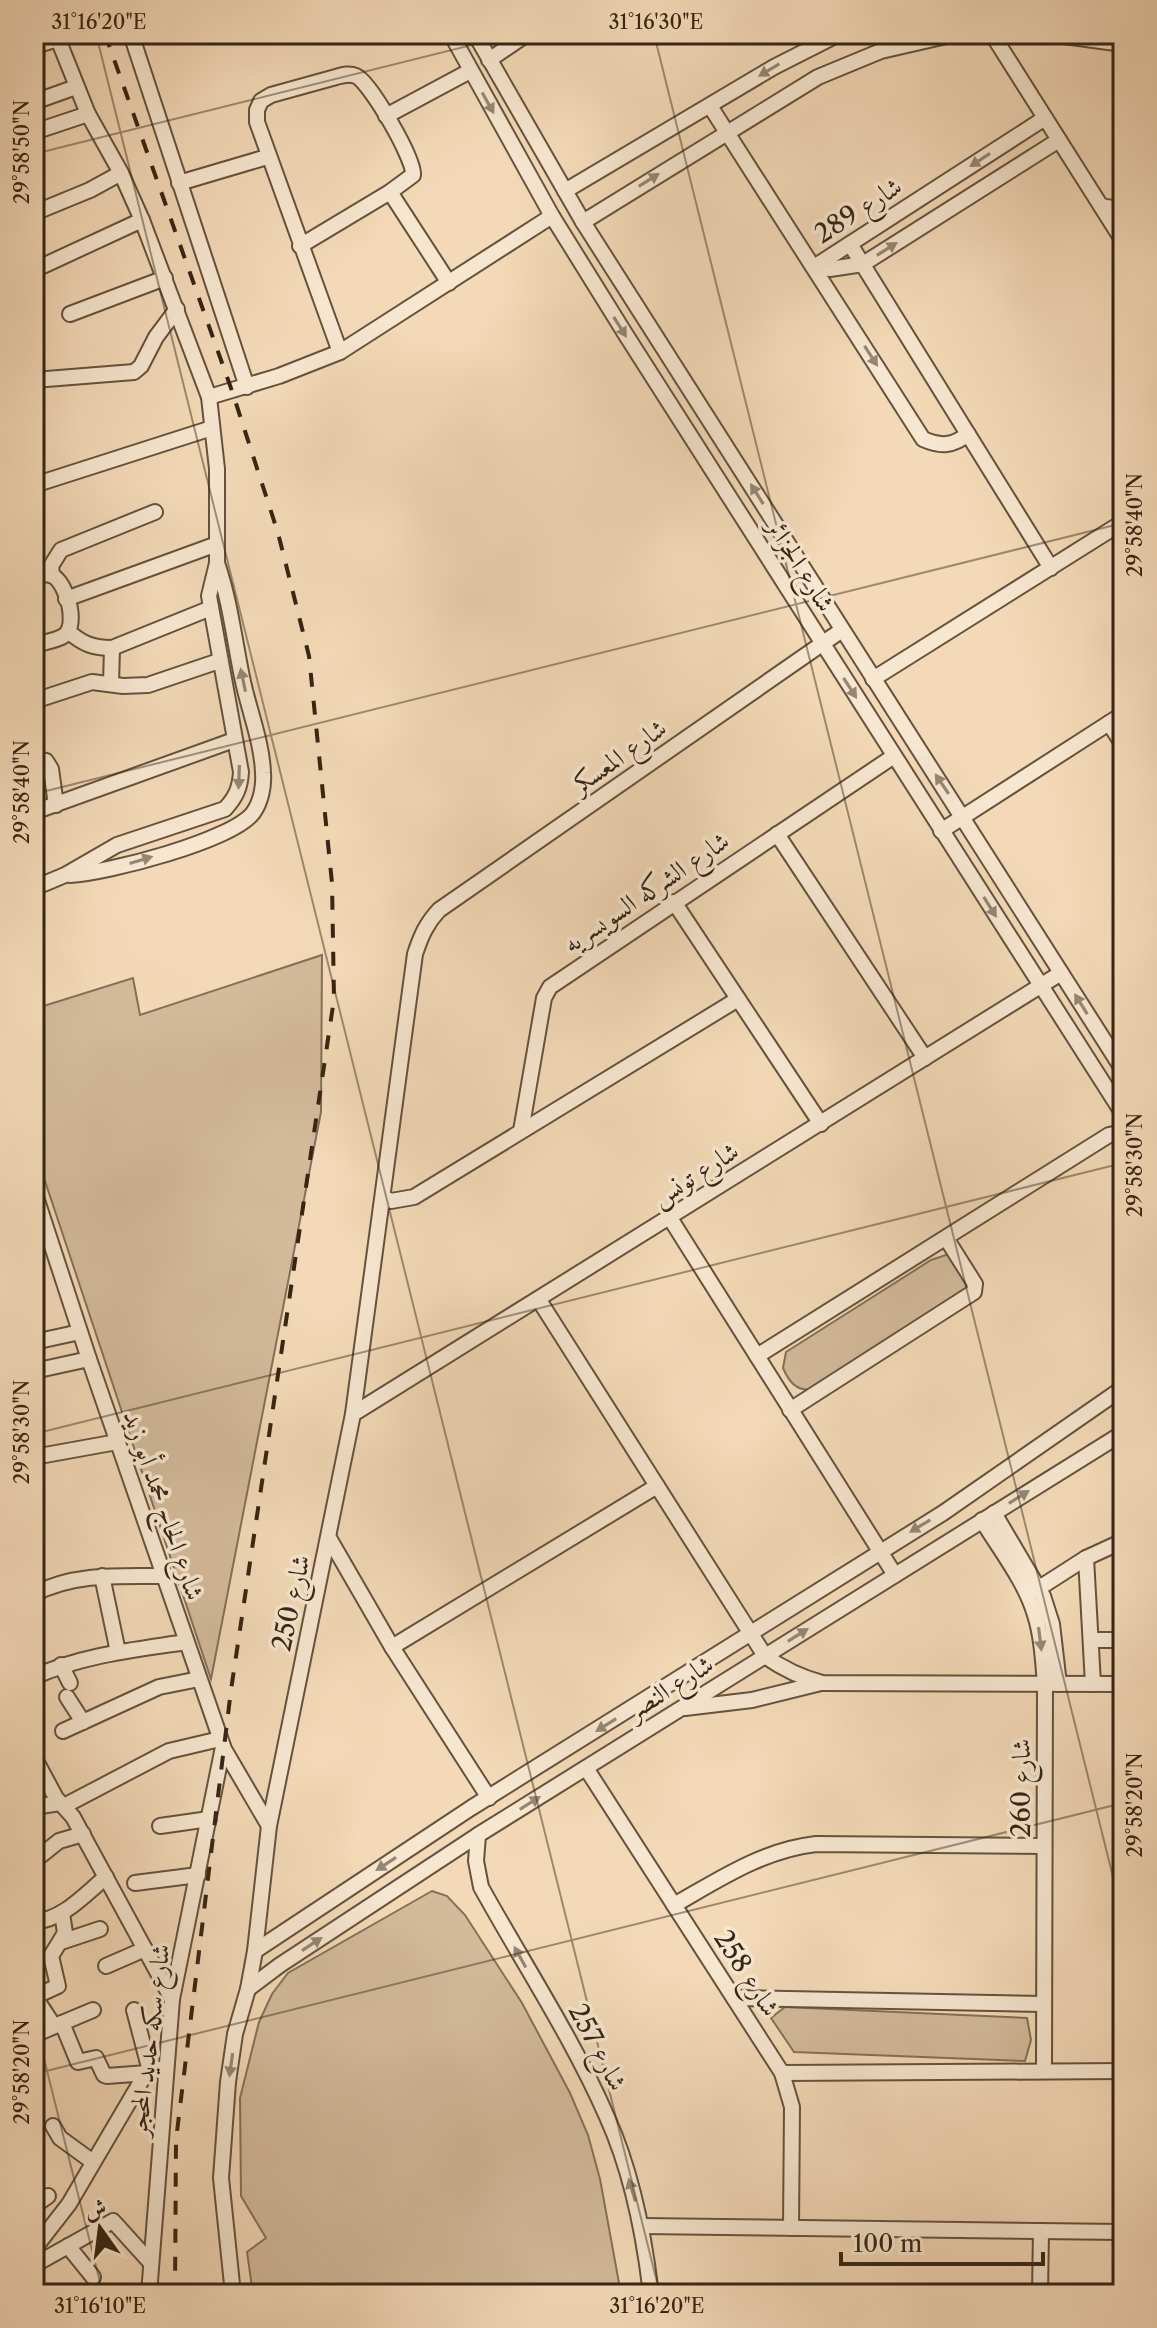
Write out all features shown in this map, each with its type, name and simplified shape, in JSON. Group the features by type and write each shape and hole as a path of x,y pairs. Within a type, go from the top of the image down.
{"street":[{"path":"131,34 247,387"},
{"name":"شارع الجزائر","path":"451,34 552,216 1123,1114"},
{"name":"شارع الجزائر","path":"475,34 583,222 1123,1070"},
{"path":"489,60 527,34"},
{"path":"565,191 804,49 839,34"},
{"path":"583,222 818,77 912,38 955,34"},
{"path":"992,34 1123,241"},
{"path":"1049,34 1123,44"},
{"path":"34,46 57,36 88,114 121,173 142,220 209,397 217,469 217,563 209,596 241,772 241,786 235,799 225,809 117,845 65,875 34,888"},
{"path":"386,116 470,71"},
{"path":"300,246 409,180 414,170 386,116 357,76 347,74 271,95 261,101 257,110 257,122 267,157 300,246 340,352"},
{"path":"34,102 76,87"},
{"path":"710,106 923,439 946,445 958,442 968,434"},
{"path":"34,132 88,114"},
{"name":"شارع 289","path":"814,267 1045,118"},
{"name":"شارع 289","path":"814,267 830,269 863,264 1059,140"},
{"path":"179,183 267,157"},
{"path":"34,213 90,190 121,173"},
{"path":"390,192 449,283"},
{"path":"1101,206 1123,210"},
{"path":"209,397 247,387 340,352 552,216"},
{"path":"34,270 142,220"},
{"path":"850,244 1051,568"},
{"path":"70,314 165,278"},
{"path":"34,363 36,379 134,372 177,309"},
{"path":"34,485 212,428"},
{"path":"705,459 727,446"},
{"path":"52,575 51,566 61,550 155,512"},
{"path":"873,679 1123,522"},
{"path":"66,599 217,544"},
{"path":"65,875 105,871 219,836 238,827 254,812 263,792 263,771 228,594 217,563"},
{"path":"784,584 805,569"},
{"path":"34,575 52,575 59,581 71,615 69,632"},
{"path":"69,632 81,642 96,648 112,648 211,608"},
{"name":"شارع المعسكر","path":"427,923 439,910 842,630"},
{"path":"34,645 69,632"},
{"path":"111,684 112,648"},
{"path":"34,701 92,682 148,685 219,661"},
{"path":"941,831 1123,714"},
{"path":"1109,723 1123,745"},
{"path":"34,812 234,740"},
{"name":"شارع الشركه السويسريه","path":"521,1131 544,998 550,987 894,756"},
{"path":"34,759 46,761 51,769 56,805"},
{"path":"777,834 925,1058"},
{"path":"674,902 821,1124"},
{"name":"شارع 250","path":"233,2294 221,2178 235,2034 255,1951 269,1826 353,1414 415,954 427,923"},
{"name":"شارع تونس","path":"353,1414 1061,973"},
{"path":"383,1197 391,1201 414,1197 738,999"},
{"path":"757,1356 1109,1135 1123,1132"},
{"name":"شارع الحاج محمد أبو زيد","path":"34,1191 221,1743 269,1826"},
{"path":"670,1218 895,1575"},
{"path":"790,1410 974,1292 975,1284 946,1238"},
{"path":"34,1243 50,1239"},
{"path":"539,1300 765,1656 792,1673 822,1683"},
{"path":"34,1342 80,1332"},
{"path":"34,1371 89,1359"},
{"name":"شارع النصر","path":"255,1951 489,1798 943,1513 1123,1388"},
{"name":"شارع النصر","path":"248,1989 478,1835 1123,1433"},
{"path":"34,1457 117,1442"},
{"path":"392,1647 657,1486"},
{"name":"شارع 260","path":"988,1517 1033,1591 1052,1684 1044,1846 1044,2071"},
{"path":"329,1538 392,1647 489,1798"},
{"path":"1033,1591 1086,1558 1123,1541"},
{"path":"1086,1558 1093,1684"},
{"path":"34,1594 72,1580 102,1576 163,1576"},
{"path":"102,1576 121,1652 128,1666"},
{"path":"1091,1640 1123,1640"},
{"path":"34,1677 61,1665 186,1642"},
{"path":"61,1665 68,1690 83,1722"},
{"path":"63,1731 159,1687 199,1679"},
{"path":"681,1709 752,1700 822,1683 1123,1684"},
{"path":"34,1807 62,1804 169,1751 221,1743"},
{"name":"شارع سكه حديد المحجر","path":"149,2294 172,1999 209,1819 221,1743"},
{"path":"34,1757 83,1834 172,1999"},
{"name":"شارع 258","path":"586,1768 782,2073 792,2107 791,2228"},
{"path":"160,1826 209,1819"},
{"path":"34,1861 59,1841 83,1834"},
{"name":"شارع 257","path":"478,1835 476,1861 481,1887 578,2057 609,2119 642,2226 651,2294"},
{"path":"674,1905 763,1856 798,1846 1044,1846"},
{"path":"135,1883 198,1875"},
{"path":"34,1922 47,1921 62,1913 106,1877"},
{"path":"62,1913 65,1933 51,1956 58,1986 35,1997 58,2025 78,2062 96,2058 107,2076 166,2068"},
{"path":"61,1942 100,1929"},
{"path":"106,1966 145,1949"},
{"path":"734,1998 1044,2004"},
{"path":"34,2035 93,2010"},
{"path":"34,2258 149,2072 134,2010"},
{"path":"782,2073 1123,2071"},
{"path":"53,2126 60,2138 93,2162"},
{"path":"34,2206 48,2196"},
{"path":"34,2258 68,2246 110,2222 115,2223 150,2262"},
{"path":"642,2226 1123,2232"},
{"path":"1040,2294 1041,2231"},
{"path":"68,2246 93,2277"}],"shaded area":[{"path":"322,955 321,1112 211,1679 34,1148 34,1009 133,978 140,1015"},
{"path":"949,1254 971,1287 813,1389 802,1389 791,1382 783,1368 786,1352 931,1260"},
{"path":"432,1891 447,1896 465,1915 522,2003 570,2093 588,2135 600,2179 621,2294 253,2294 247,2252 266,2238 241,2196 240,2098 259,2022 272,1994 288,1973"},
{"path":"785,2007 1027,2018 1031,2040 1025,2061 794,2052 771,2018"}],"railway":[{"path":"105,34 232,391 278,533 309,656 332,883 334,999 231,1690 176,2140 175,2294"}]}
